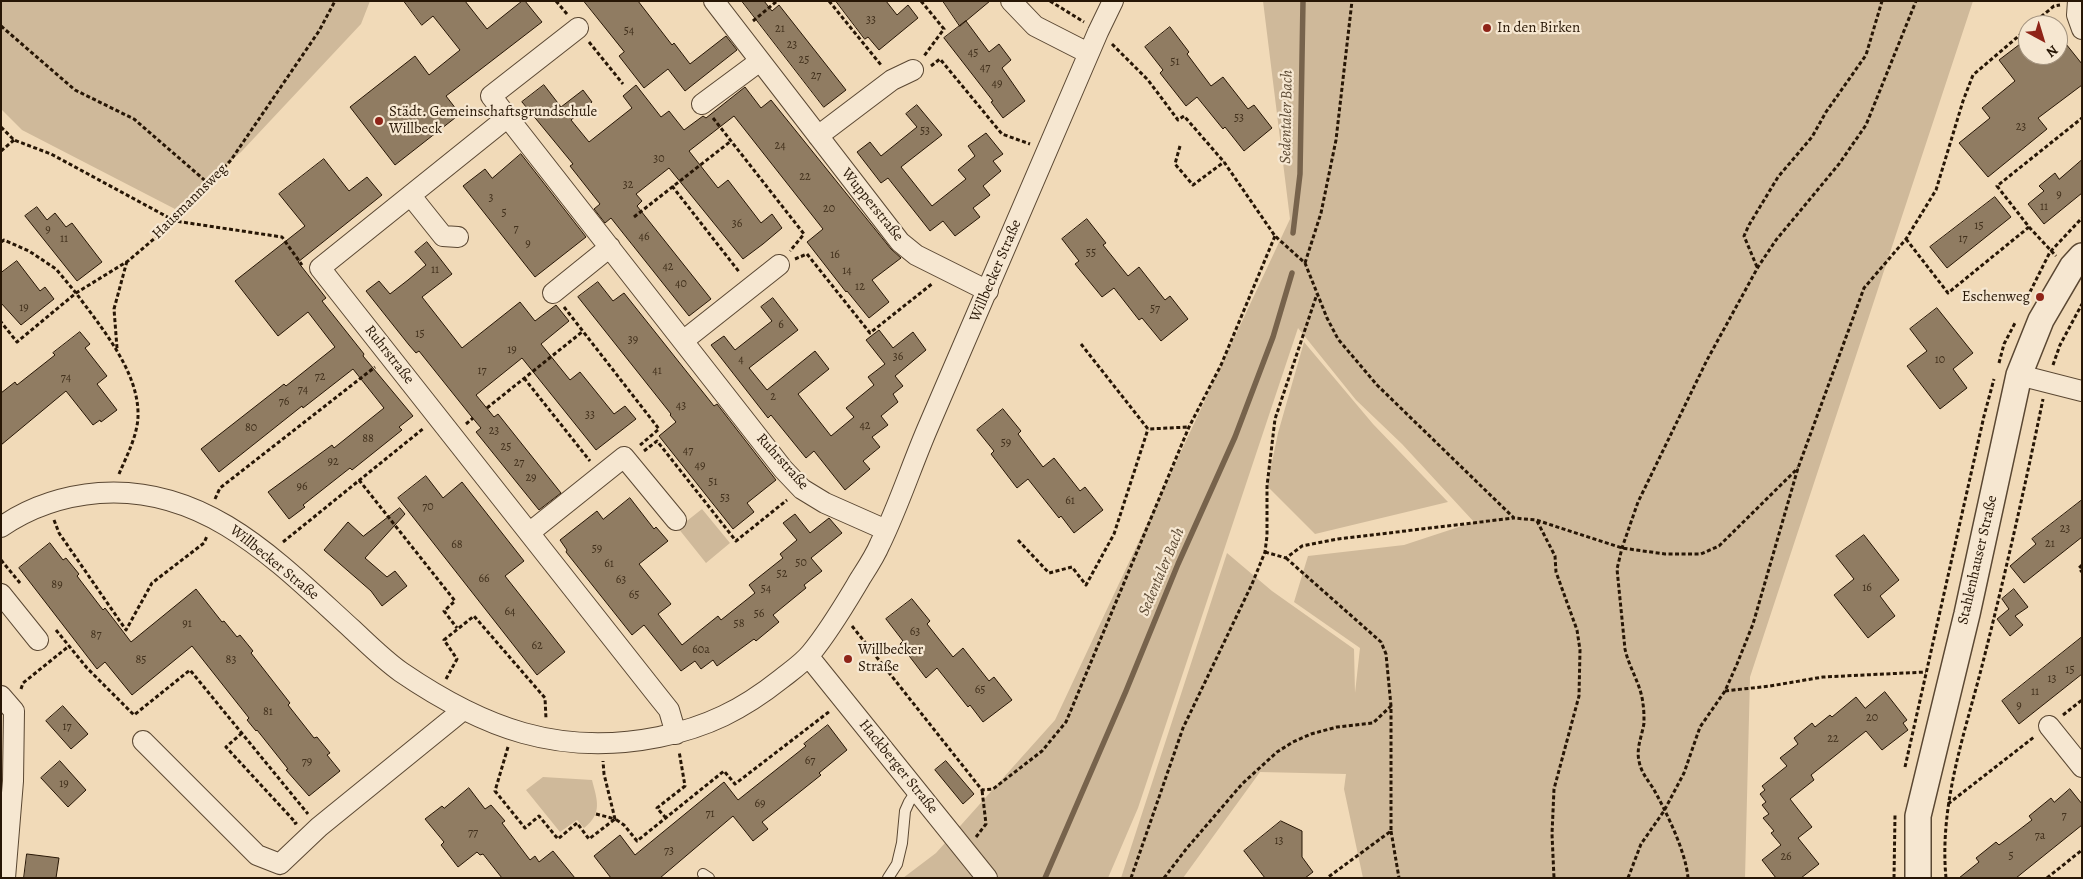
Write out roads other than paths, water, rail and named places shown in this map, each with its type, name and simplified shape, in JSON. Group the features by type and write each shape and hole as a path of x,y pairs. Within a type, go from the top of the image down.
{"street":[{"name":"Wupperstraße","path":"714,1 900,242 916,256 988,290"},
{"path":"1011,1 1035,26 1088,53"},
{"name":"Willbecker Straße","path":"1,528 20,514 78,495 111,492 136,493 178,502 228,526 271,557 398,670 463,710 513,732 574,743 630,743 676,734 711,722 752,702 809,657 841,612 880,546 928,428 1088,53 1113,1"},
{"path":"2078,2 2076,15 2082,29"},
{"name":"Ruhrstraße","path":"578,28 492,96 784,469 802,488 824,504 886,530"},
{"path":"702,104 760,60"},
{"path":"818,136 892,80 913,70"},
{"path":"458,237 443,236 411,196 508,117"},
{"name":"Ruhrstraße","path":"411,196 320,268 669,710 676,734"},
{"path":"553,293 610,247"},
{"name":"Stahlenhauser Straße","path":"1918,878 1918,816 1952,676 2019,375 2041,320 2072,267 2082,256"},
{"path":"683,341 779,266"},
{"path":"2019,375 2082,391"},
{"path":"529,533 602,475 627,460 676,520"},
{"path":"1,594 38,640"},
{"name":"Hackberger Straße","path":"809,657 976,864"},
{"path":"1,696 14,711 13,781 5,878"},
{"path":"142,741 256,855 280,864 319,827 463,710"},
{"path":"2049,726 2082,767"}],"lane":[{"path":"888,878 897,864 902,843 905,811 917,790"}],"waterway":[{"name":"Sedentaler Bach","path":"1293,233 1300,174 1303,1"},
{"name":"Sedentaler Bach","path":"1045,878 1126,691 1178,564 1235,437 1273,337 1292,273"}],"place":[{"name":"In den Birken","path":"1487,28"},
{"name":"Städt. Gemeinschaftsgrundschule Willbeck","path":"379,121"},
{"name":"Eschenweg","path":"2040,297"},
{"name":"Willbecker Straße","path":"848,659"}]}
